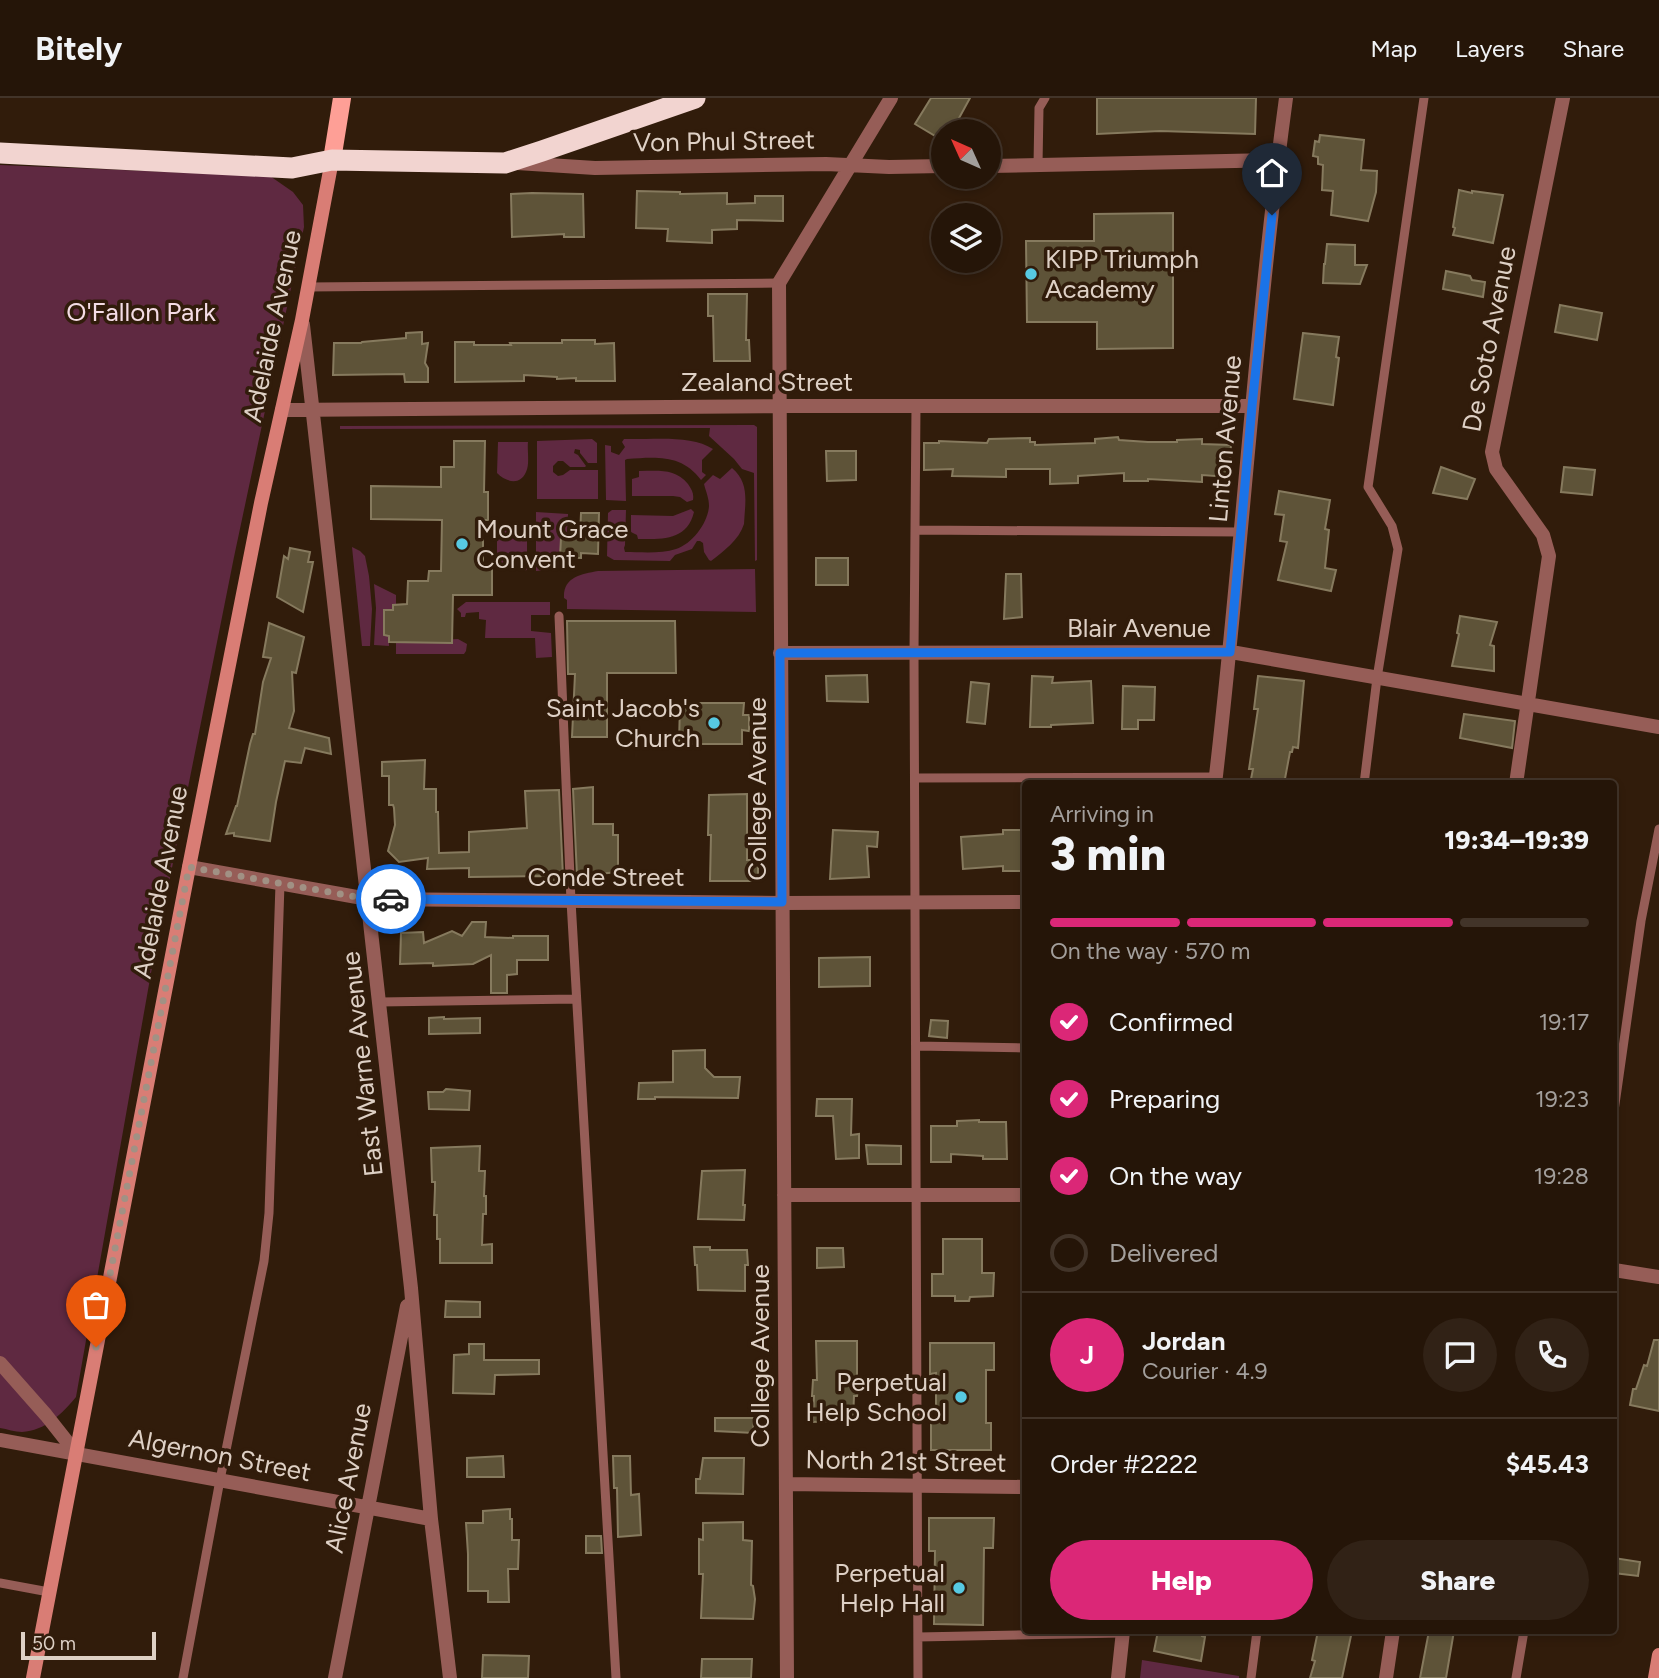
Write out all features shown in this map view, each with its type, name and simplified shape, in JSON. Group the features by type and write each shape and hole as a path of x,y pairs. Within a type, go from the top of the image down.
{"highway":[{"path":"0,153 292,168 332,160 505,163 695,98"}],"main road":[{"name":"Adelaide Avenue","path":"33,1678 261,503 302,320 340,107"},
{"path":"1655,1678 1659,1655"}],"street":[{"path":"779,284 891,98"},
{"name":"Linton Avenue","path":"1216,780 1252,406 1286,98"},
{"name":"De Soto Avenue","path":"1517,780 1549,556 1543,535 1496,469 1492,452 1563,98"},
{"path":"1001,166 1278,160"},
{"name":"Von Phul Street","path":"505,163 595,168 826,164 931,166"},
{"name":"College Avenue","path":"779,284 787,1678"},
{"name":"East Warne Avenue","path":"302,320 380,1002 411,1287 431,1519 450,1678"},
{"name":"Zealand Street","path":"282,410 1252,406"},
{"name":"Blair Avenue","path":"780,653 1230,652 1659,727"},
{"name":"Conde Street","path":"189,867 368,899 1022,902"},
{"path":"784,1195 1022,1195"},
{"path":"1617,1270 1659,1277"},
{"name":"Alice Avenue","path":"335,1678 411,1287"},
{"path":"0,1363 76,1453"},
{"name":"Algernon Street","path":"0,1440 431,1519"},
{"name":"North 21st Street","path":"786,1484 1022,1486"},
{"path":"1118,1678 1123,1634"},
{"path":"1386,1678 1393,1634"}],"lane":[{"path":"1038,165 1039,108 1045,98"},
{"path":"1364,780 1377,678 1398,549 1392,526 1368,487 1424,98"},
{"path":"308,287 779,284"},
{"path":"916,406 914,653 918,1678"},
{"path":"915,530 1241,532"},
{"path":"559,616 576,999 616,1678"},
{"path":"915,778 1216,780"},
{"path":"1617,1090 1641,921 1659,829"},
{"path":"183,1678 264,1261 269,1213 280,884"},
{"path":"380,1002 576,999"},
{"path":"916,1046 1022,1048"},
{"path":"0,1583 49,1592"},
{"path":"918,1637 1041,1634"},
{"path":"1251,1678 1256,1634"},
{"path":"1516,1678 1523,1634"}],"green space":[{"name":"O'Fallon Park","path":"0,165 270,176 293,192 303,205 304,227 234,557 151,973 76,1397 46,1425 22,1432 0,1428"},
{"path":"340,426 757,427 755,561 754,473 742,469 709,436 710,428 340,429"},
{"path":"592,439 597,443 597,463 588,463 580,450 575,449 574,453 586,466 570,467 563,461 558,461 553,466 553,472 558,476 570,470 598,470 598,499 537,499 537,441"},
{"path":"624,439 693,441 713,449 702,460 702,472 706,475 701,480 677,461 658,458 627,459 626,501 606,500 605,445 611,446 611,452 619,455 625,447 622,442"},
{"path":"498,442 528,442 527,469 517,481 504,479 497,473"},
{"path":"732,468 744,487 744,524 735,540 711,561 700,541 697,541 692,549 675,555 670,561 614,560 607,556 608,513 612,510 626,510 625,552 664,552 688,543 702,526 708,513 704,484 713,475 720,479"},
{"path":"639,471 678,475 691,488 693,500 687,502 673,496 632,496 632,479 639,477"},
{"path":"691,509 694,512 691,521 680,533 656,539 638,539 637,535 631,532 631,515 673,516"},
{"path":"536,512 568,514 567,538 561,539 560,567 557,569 536,571"},
{"path":"509,529 520,533 527,541 527,570 522,571 522,566 497,566 497,539"},
{"path":"352,547 365,556 369,576 372,609 370,646 362,646"},
{"path":"755,569 756,612 567,609 567,600 564,598 566,585 570,581 580,575 598,571"},
{"path":"374,584 396,595 393,610 384,611 384,635 389,636 389,646 374,645"},
{"path":"466,602 550,602 550,615 531,615 531,631 551,633 552,657 536,658 535,638 485,638 486,620 479,619 479,612 466,613 465,617 461,617 457,609"},
{"path":"458,639 467,644 464,654 396,654 396,642"},
{"path":"1142,1660 1239,1676 1239,1678 1140,1678"}],"building":[{"path":"931,98 970,98 959,119 931,119 931,133 915,124"},
{"path":"1097,98 1256,98 1255,134 1160,131 1097,134"},
{"path":"1320,135 1364,140 1361,170 1377,171 1376,192 1368,221 1331,215 1333,191 1322,190 1323,165 1318,164 1318,157 1313,156 1315,141 1319,142"},
{"path":"1459,190 1503,195 1493,243 1453,235"},
{"path":"637,191 727,193 727,204 755,203 755,196 783,196 783,221 737,220 737,229 712,230 712,243 667,241 668,229 636,228"},
{"path":"511,194 583,194 584,237 564,237 564,234 512,237"},
{"name":"KIPP Triumph Academy","path":"1173,213 1173,348 1097,349 1097,322 1027,322 1026,241 1094,241 1094,214"},
{"path":"1327,244 1355,245 1355,265 1367,265 1360,284 1323,283"},
{"path":"1446,271 1485,282 1483,297 1443,289"},
{"path":"708,294 747,294 746,340 749,340 750,361 714,361 713,316 708,316"},
{"path":"1560,305 1602,313 1597,340 1555,332"},
{"path":"422,332 422,344 428,343 425,363 428,368 428,382 405,382 404,374 333,375 334,343 406,338 406,333"},
{"path":"1303,333 1339,337 1333,405 1294,399"},
{"path":"562,340 614,343 615,381 576,381 576,378 524,375 524,381 455,382 455,342 511,345 510,343 562,343"},
{"path":"1118,437 1119,440 1148,442 1202,439 1202,444 1231,445 1229,477 1202,475 1202,482 1148,479 1124,481 1124,473 1078,476 1078,483 1050,484 1050,469 1006,469 1006,477 952,476 953,469 924,470 924,443 987,443 989,439 1030,438 1030,442 1035,442 1035,445 1095,443 1095,439"},
{"name":"Mount Grace Convent","path":"454,441 485,441 484,492 488,492 488,520 483,520 483,568 492,568 492,595 453,595 452,643 389,642 389,636 384,635 384,610 393,610 393,605 407,604 408,581 428,581 429,571 441,571 442,520 371,519 371,486 441,487 441,467 454,467"},
{"path":"826,451 856,451 856,480 827,481"},
{"path":"1441,467 1475,479 1467,499 1433,493"},
{"path":"1564,467 1595,470 1592,495 1561,492"},
{"path":"1279,491 1330,500 1325,529 1329,530 1325,568 1336,570 1331,591 1278,580 1287,542 1280,541 1284,515 1275,514"},
{"path":"581,513 599,513 598,554 581,553 581,558 560,557 561,538 580,538"},
{"path":"290,548 310,552 308,562 313,562 303,612 277,597 284,556 288,559"},
{"path":"816,558 848,558 848,585 816,585"},
{"path":"1006,574 1021,574 1022,617 1004,619"},
{"path":"1460,616 1497,622 1490,645 1494,646 1494,671 1452,666"},
{"path":"567,621 675,621 676,673 607,673 607,737 572,737 575,674 568,674"},
{"path":"269,623 304,637 296,673 292,672 294,711 289,728 329,738 331,754 305,748 301,763 285,761 270,841 234,836 234,833 226,834 237,806 250,744 255,734 263,682 271,658 263,657"},
{"path":"867,675 868,702 827,701 826,676"},
{"path":"1032,676 1053,677 1052,683 1091,681 1093,723 1030,727"},
{"path":"1258,676 1304,681 1298,748 1293,747 1290,752 1285,780 1251,780 1253,769 1249,769 1258,709 1254,709"},
{"path":"971,682 989,684 985,724 967,722"},
{"path":"1123,686 1155,687 1154,720 1138,720 1138,729 1122,729"},
{"name":"Saint Jacob's Church","path":"680,703 744,703 743,715 749,715 749,731 742,730 742,744 679,744"},
{"path":"1464,714 1515,721 1512,748 1460,738"},
{"path":"425,760 424,789 436,789 439,853 469,852 469,832 527,828 525,791 559,790 561,881 544,881 544,876 469,877 469,868 427,869 428,858 399,862 388,851 395,825 394,808 389,805 389,776 382,776 382,762"},
{"path":"593,787 593,824 613,824 613,835 618,835 618,872 577,876 573,789"},
{"path":"747,794 747,860 758,860 758,881 710,881 709,795"},
{"path":"833,830 878,832 877,847 867,846 869,877 830,879"},
{"path":"1003,830 1022,830 1022,871 1003,871 1003,866 963,869 961,837 1003,834"},
{"path":"472,922 486,922 485,937 548,936 548,960 517,960 517,974 507,975 507,993 491,993 491,955 473,964 400,964 401,933 423,932 424,943 452,931 462,936"},
{"path":"870,957 870,986 819,987 819,958"},
{"path":"429,1018 480,1018 480,1033 429,1034"},
{"path":"931,1020 948,1021 947,1038 929,1036"},
{"path":"705,1050 705,1068 714,1077 740,1077 738,1098 638,1099 639,1083 673,1082 673,1051"},
{"path":"446,1089 470,1091 469,1110 429,1109 428,1092 443,1092"},
{"path":"817,1099 852,1099 851,1135 859,1134 859,1158 836,1159 833,1116 816,1116"},
{"path":"957,1121 1006,1122 1007,1159 983,1159 983,1156 951,1154 951,1162 931,1162 931,1126 957,1126"},
{"path":"866,1145 901,1146 901,1164 868,1164"},
{"path":"480,1146 479,1171 485,1171 486,1196 482,1245 492,1244 492,1263 440,1263 437,1215 434,1215 435,1182 432,1182 431,1148"},
{"path":"745,1170 744,1220 698,1219 702,1171"},
{"path":"943,1239 982,1239 982,1273 994,1273 993,1296 955,1301 955,1296 932,1296 932,1274 943,1274"},
{"path":"694,1247 747,1250 745,1291 698,1290"},
{"path":"817,1248 843,1248 844,1267 817,1268"},
{"path":"446,1301 480,1302 480,1317 445,1317"},
{"path":"1654,1340 1659,1340 1659,1411 1630,1405 1633,1389 1636,1389 1644,1365 1647,1366"},
{"path":"816,1341 857,1341 857,1380 860,1380 857,1396 854,1396 853,1420 813,1422 813,1380 817,1380"},
{"name":"Perpetual Help School","path":"930,1343 994,1343 994,1370 986,1370 986,1423 991,1423 991,1450 931,1450 931,1423 936,1423 936,1373 930,1374"},
{"path":"469,1344 484,1344 484,1360 539,1360 539,1374 495,1375 494,1394 453,1393 454,1355 469,1354"},
{"path":"715,1418 754,1418 753,1433 715,1431"},
{"path":"503,1456 504,1477 467,1477 467,1458"},
{"path":"613,1456 630,1456 631,1495 639,1494 641,1535 618,1537"},
{"path":"703,1458 744,1458 743,1494 696,1493 696,1479 700,1479"},
{"path":"510,1509 512,1540 519,1540 518,1569 508,1569 509,1602 488,1602 488,1591 468,1591 466,1523 483,1523 483,1511"},
{"name":"Perpetual Help Hall","path":"929,1518 994,1518 993,1548 984,1548 983,1625 934,1624 935,1551 929,1551"},
{"path":"743,1522 743,1540 752,1541 751,1585 755,1599 753,1619 701,1618 703,1574 699,1574 699,1539 703,1540 703,1523"},
{"path":"586,1536 601,1536 602,1553 586,1553"},
{"path":"1617,1558 1640,1562 1638,1576 1617,1573"},
{"path":"1157,1634 1202,1634 1205,1637 1201,1661 1154,1651"},
{"path":"1317,1634 1351,1634 1342,1678 1310,1678 1315,1661 1312,1660"},
{"path":"1428,1634 1453,1634 1446,1678 1420,1678"},
{"path":"483,1655 529,1656 528,1678 482,1678"},
{"path":"702,1659 752,1659 751,1678 701,1678"}],"way so far":[{"path":"96,1347 189,867 368,899 391,899"}],"place":[{"name":"KIPP Triumph Academy","path":"1031,274"},
{"name":"Mount Grace Convent","path":"462,544"},
{"name":"Saint Jacob's Church","path":"714,723"},
{"name":"Perpetual Help School","path":"961,1397"},
{"name":"Perpetual Help Hall","path":"959,1588"}],"route":[{"path":"391,899 782,902 780,653 1230,652 1272,215"}]}
